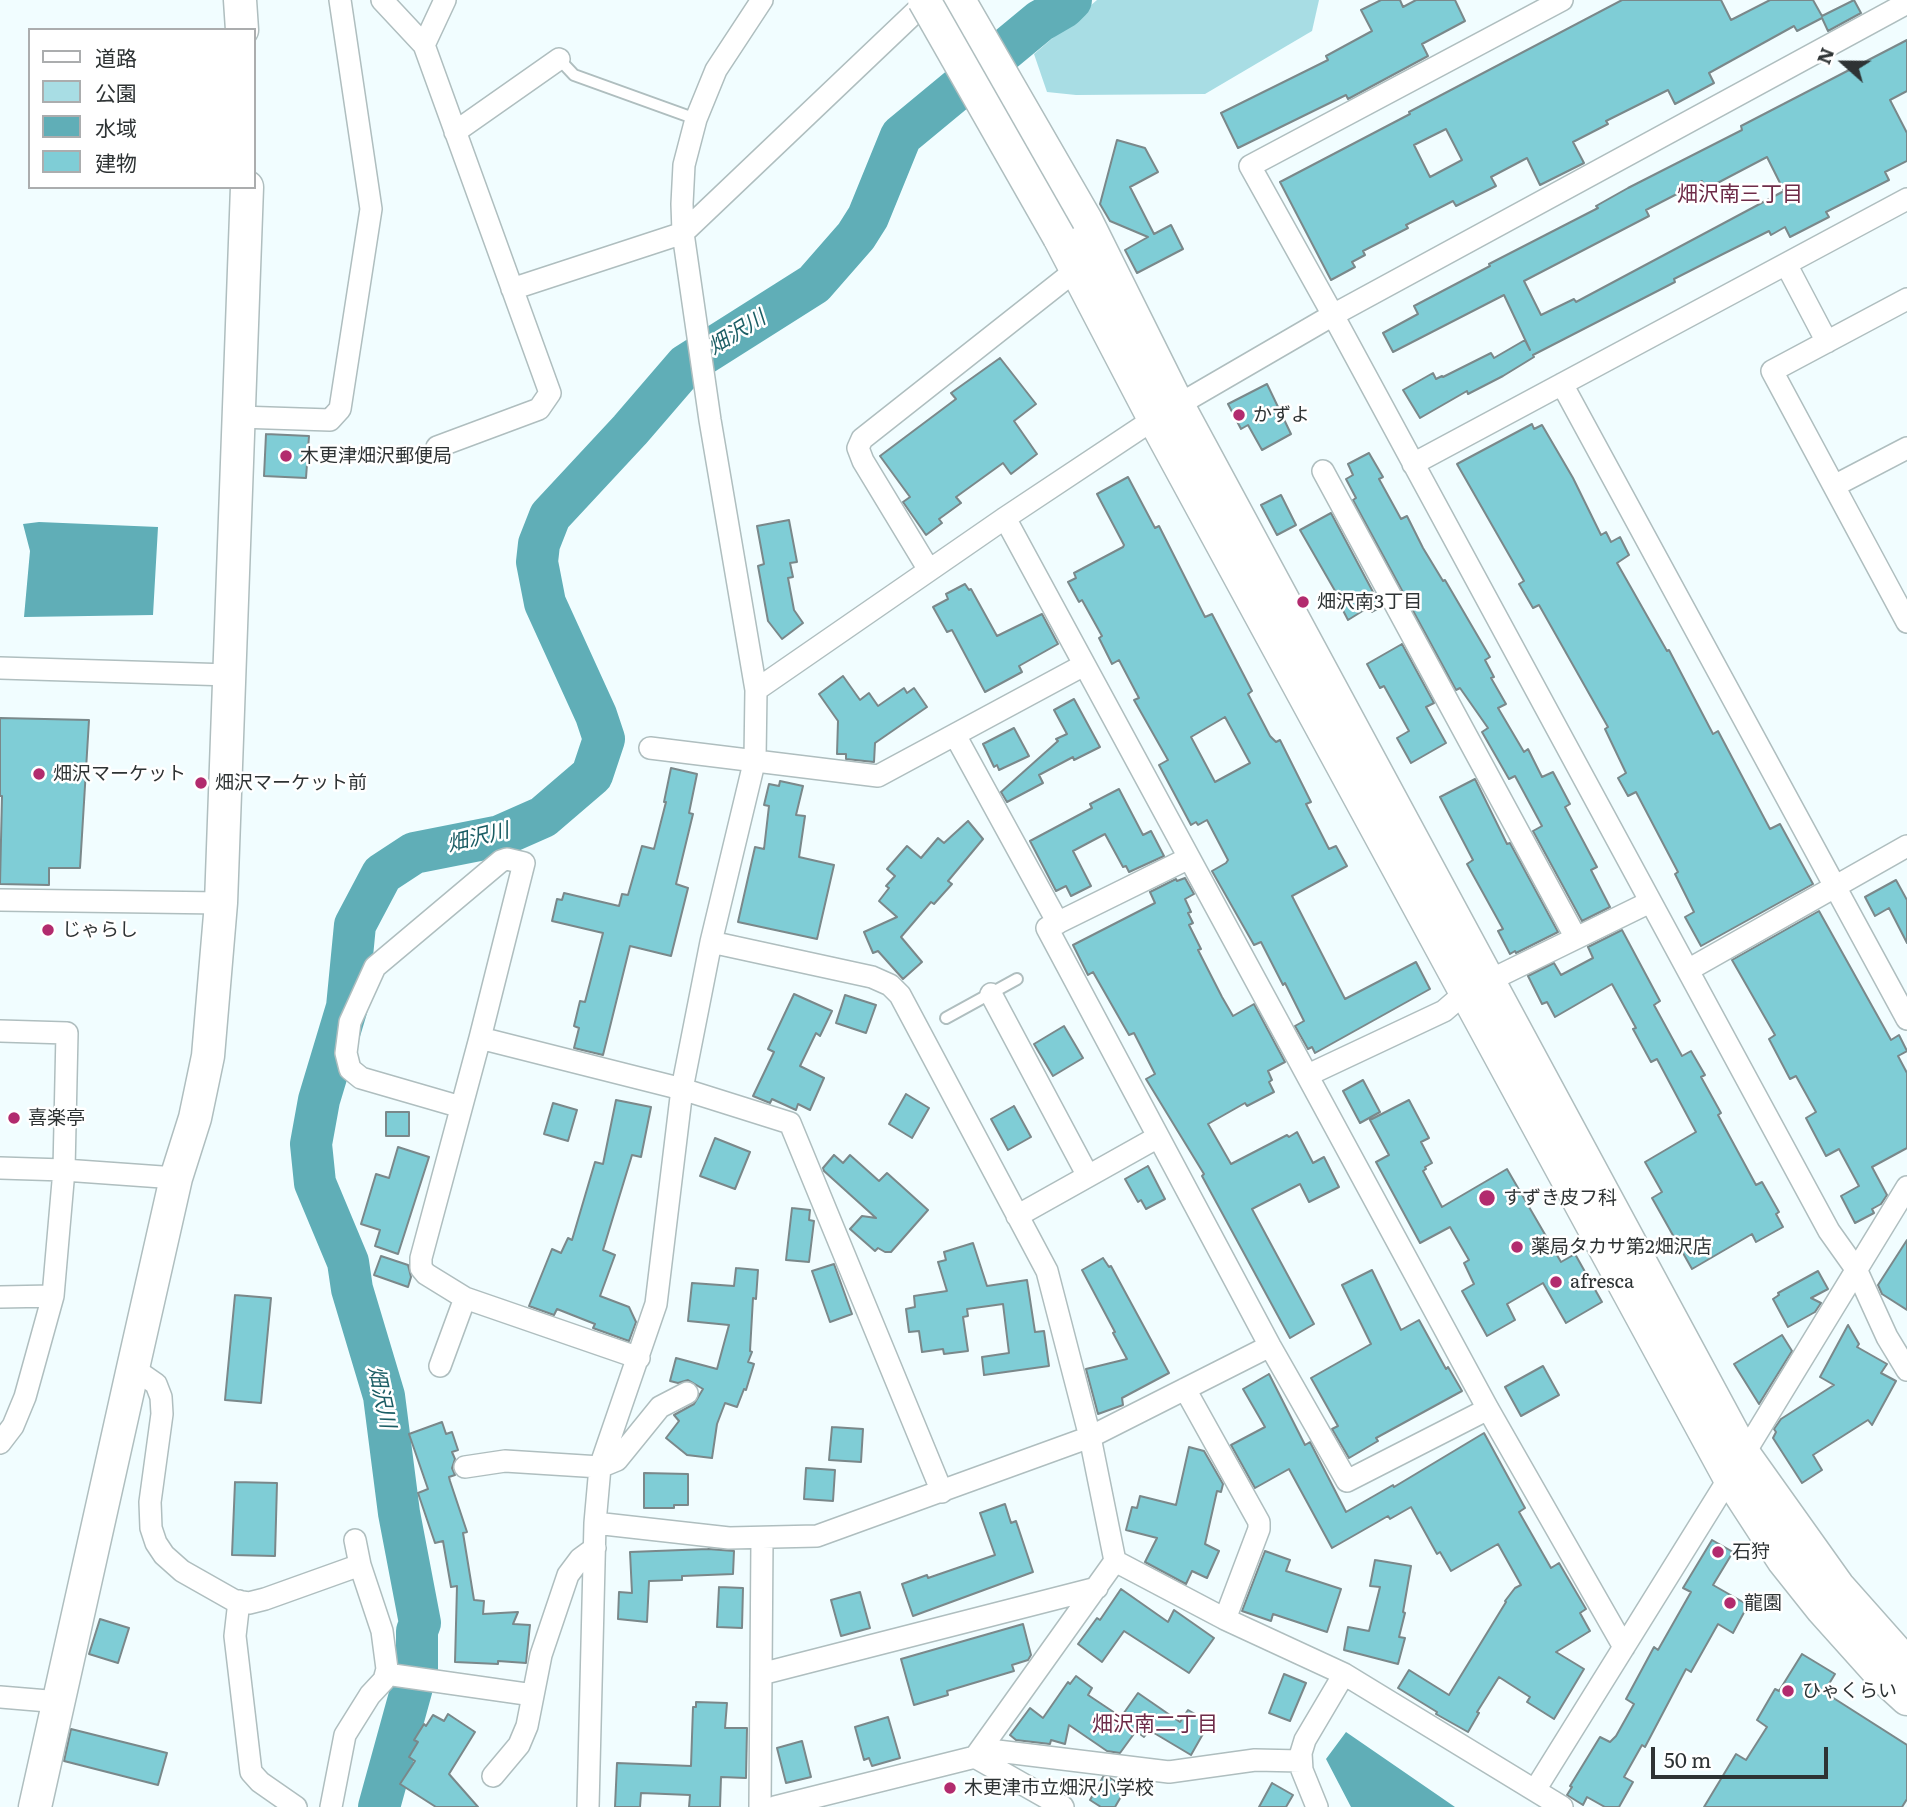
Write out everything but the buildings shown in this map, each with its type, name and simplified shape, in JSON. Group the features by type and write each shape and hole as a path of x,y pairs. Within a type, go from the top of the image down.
{"street":[{"path":"240,0 242,28"},
{"path":"239,417 330,420 340,409 371,209 340,0"},
{"path":"382,0 424,45 550,393 539,409 437,447"},
{"path":"424,45 445,0"},
{"path":"512,289 683,233 926,0 1076,270 1166,412 1737,1466 1783,1560 1822,1609 1907,1699"},
{"path":"959,0 1086,220 1166,412"},
{"path":"1562,0 1250,166 1829,1231 1856,1269 1887,1337 1907,1370"},
{"path":"588,1807 595,1523 600,1467 656,1304 682,1089 711,942 755,760 756,690 710,421 683,233 684,165 696,119 716,70 754,3"},
{"path":"756,690 1005,518 1166,412 1333,315 1900,10"},
{"path":"455,132 559,59"},
{"path":"35,1807 176,1178 195,1118 208,1056 221,903 247,189"},
{"path":"1413,464 1907,199"},
{"path":"1786,264 1827,342"},
{"path":"929,570 863,461 859,449 862,439 1076,270"},
{"path":"1907,299 1772,371 1834,486 1901,597 1907,622"},
{"path":"1562,384 1907,1018"},
{"path":"1834,486 1907,448"},
{"path":"1323,471 1576,938"},
{"path":"1005,518 1488,1409 1624,1647"},
{"path":"650,748 878,776 1084,665"},
{"path":"0,668 230,676"},
{"path":"955,734 1058,923"},
{"path":"1688,970 1907,846"},
{"path":"1189,858 1047,928 1270,1346 1347,1481 1488,1409"},
{"path":"461,1107 361,1078 350,1069 346,1054 351,1022 375,967 501,861 507,859 524,863 480,1038 421,1258 421,1268 426,1275 465,1298 639,1358"},
{"path":"0,900 221,903"},
{"path":"1308,1075 1444,1011 1478,986 1650,902"},
{"path":"711,942 872,977 890,985 900,995 1047,1271 1090,1437 1115,1561 978,1753"},
{"path":"991,994 1088,1176"},
{"path":"0,1031 67,1033 64,1170 53,1296 32,1376 4,1432"},
{"path":"480,1038 682,1089 790,1123 942,1492"},
{"path":"1017,1216 1158,1136"},
{"path":"0,1168 176,1178"},
{"path":"1535,1790 1907,1188"},
{"path":"0,1297 53,1296"},
{"path":"440,1366 465,1298"},
{"path":"595,1523 729,1538 817,1536 1090,1437 1270,1346"},
{"path":"133,1368 156,1384 161,1397 162,1415 150,1502 151,1528 164,1555 182,1571 239,1601 249,1603 265,1600 360,1566"},
{"path":"1185,1389 1259,1522 1259,1529 1226,1619"},
{"path":"465,1467 505,1461 600,1467 617,1460 660,1407 687,1393"},
{"path":"1737,1466 1907,1664"},
{"path":"760,1807 762,1539"},
{"path":"331,1807 345,1735 384,1680 387,1669 382,1631 360,1566 355,1540"},
{"path":"493,1776 519,1745 527,1726 541,1656 568,1575 580,1559 595,1548"},
{"path":"1115,1561 1226,1619 1344,1674 1562,1807"},
{"path":"761,1674 1097,1588"},
{"path":"239,1601 235,1636 251,1772 260,1782 296,1807"},
{"path":"386,1674 533,1695"},
{"path":"1317,1807 1305,1779 1301,1753 1305,1740 1344,1674"},
{"path":"0,1697 60,1702"},
{"path":"978,1753 1063,1807"},
{"path":"775,1807 978,1753 1170,1772 1255,1760 1301,1760"}],"lane":[{"path":"559,59 574,75 696,119"},
{"path":"946,1018 1017,979"}],"green space":[{"path":"1097,0 1319,0 1312,31 1205,94 1076,95 1047,92 1034,54"}],"water":[{"path":"39,522 158,527 153,615 24,617 30,551 23,524"},
{"path":"1346,1732 1455,1807 1351,1807 1326,1759"}],"waterway":[{"name":"畑沢川","path":"379,1807 417,1669 417,1631 420,1623 399,1513 384,1396 352,1289 348,1262 315,1183 311,1144 319,1100 347,1007 355,925 382,874 414,853 500,836 543,817 592,775 604,739 596,715 545,603 537,562 539,544 550,516 686,365 814,284 856,236 868,217 901,136 1040,21 1071,0"}],"place":[{"name":"かずよ","path":"1239,415"},
{"name":"木更津畑沢郵便局","path":"286,456"},
{"name":"畑沢南3丁目","path":"1303,602"},
{"name":"畑沢マーケット","path":"39,774"},
{"name":"畑沢マーケット前","path":"201,783"},
{"name":"じゃらし","path":"48,930"},
{"name":"喜楽亭","path":"14,1118"},
{"name":"すずき皮フ科","path":"1487,1198"},
{"name":"薬局タカサ第2畑沢店","path":"1517,1247"},
{"name":"afresca","path":"1556,1282"},
{"name":"石狩","path":"1718,1552"},
{"name":"龍園","path":"1730,1603"},
{"name":"ひゃくらい","path":"1788,1691"},
{"name":"木更津市立畑沢小学校","path":"950,1788"}],"district":[{"name":"畑沢南三丁目","path":"1740,195"},
{"name":"畑沢南二丁目","path":"1155,1725"}]}
